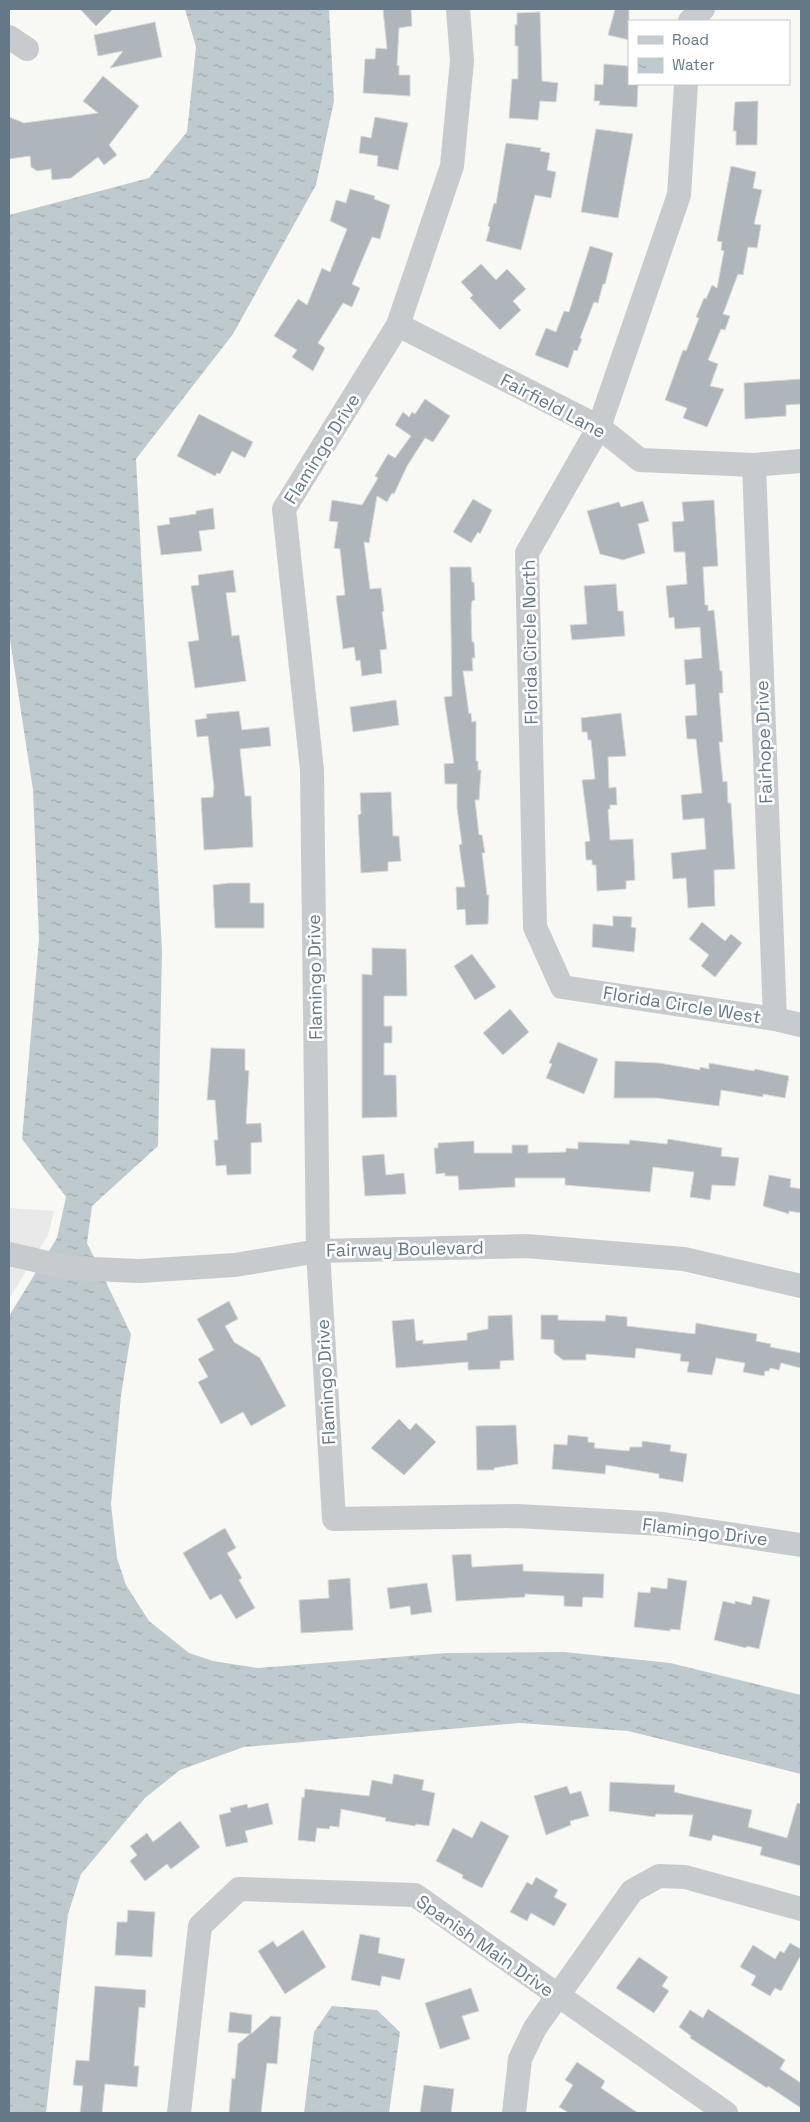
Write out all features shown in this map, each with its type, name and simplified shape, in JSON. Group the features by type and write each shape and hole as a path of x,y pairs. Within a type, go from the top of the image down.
{"street":[{"name":"Flamingo Drive","path":"458,9 462,61 452,166 398,325 284,509 312,770 318,1251 334,1519 517,1516 653,1524 801,1545"},
{"name":"Florida Circle North","path":"562,987 535,927 527,553 599,427 679,195 686,85"},
{"name":"Fairfield Lane","path":"398,325 599,427 640,460 754,465 801,461"},
{"name":"Fairhope Drive","path":"754,465 775,1019"},
{"name":"Florida Circle West","path":"562,987 775,1019 801,1025"},
{"name":"Fairway Boulevard","path":"9,1254 69,1268 139,1271 235,1265 318,1251 526,1246 684,1259 801,1286"},
{"path":"514,2113 520,2059 535,2028 632,1891 659,1876 685,1877 801,1909"},
{"name":"Spanish Main Drive","path":"179,2113 200,1926 239,1889 415,1895 726,2113"}],"shaded area":[{"path":"9,1208 54,1211 48,1235 38,1251 9,1244"},
{"path":"9,1264 28,1268 9,1299"}],"water":[{"path":"185,9 329,9 334,101 316,185 233,334 136,459 162,951 158,1146 92,1206 87,1243 131,1334 121,1395 111,1504 117,1558 126,1585 149,1621 189,1653 213,1661 258,1668 447,1653 564,1652 670,1663 801,1695 801,1774 628,1731 520,1723 244,1747 180,1770 145,1798 81,1874 68,1914 46,2113 9,2113 9,1316 57,1238 66,1197 22,1139 39,939 33,790 9,633 9,215 149,178 187,132 196,47"},
{"path":"332,2006 377,2010 400,2032 389,2113 304,2113 314,2032"}],"building":[{"path":"80,9 113,9 96,26"},
{"path":"383,9 411,9 412,26 399,28 397,66 399,65 399,75 410,75 410,96 363,93 365,59 375,59 376,48 387,49"},
{"path":"615,9 629,9 628,40 608,35"},
{"path":"540,12 542,81 558,83 556,102 540,101 538,120 509,118 512,79 518,79 518,46 515,46 517,13"},
{"path":"155,22 162,57 110,68 123,51 98,56 94,35"},
{"path":"604,64 628,66 628,85 638,85 637,107 599,105 600,101 594,101 595,84 603,85"},
{"path":"103,76 139,106 109,145 117,155 104,165 98,157 71,178 52,180 51,169 37,171 31,167 30,156 9,159 9,117 24,123 98,113 83,101"},
{"path":"758,101 757,145 736,145 736,131 733,131 735,102"},
{"path":"375,117 408,123 398,170 377,166 378,156 359,153 361,136 371,138"},
{"path":"596,129 633,134 618,218 581,212"},
{"path":"506,143 541,148 540,151 550,153 547,170 556,172 551,198 535,195 521,250 486,241 494,203 496,204"},
{"path":"731,166 756,172 753,188 762,190 754,224 761,225 757,248 748,247 743,275 738,274 723,314 730,316 725,330 721,329 708,360 718,364 710,386 724,389 707,427 683,418 687,408 665,400 683,350 686,351 699,318 696,317 704,298 706,299 712,285 717,288 724,251 721,250 722,242 717,241"},
{"path":"350,189 375,196 374,199 390,205 380,239 372,237 352,284 360,288 352,307 343,303 318,343 325,348 313,371 292,357 297,350 274,336 298,299 307,305 322,268 330,272 347,229 330,221 336,200 346,203"},
{"path":"590,246 613,253 598,303 594,302 580,338 582,339 577,351 574,350 568,368 535,355 546,328 556,332 564,311 569,312"},
{"path":"481,264 496,280 507,269 526,289 513,301 521,310 500,330 470,298 473,295 461,282"},
{"path":"801,379 801,404 786,405 786,416 745,419 744,383"},
{"path":"425,399 450,416 433,442 425,438 407,466 394,494 392,493 387,502 377,496 369,543 364,542 370,589 381,588 387,649 380,650 382,673 362,676 360,660 356,661 354,647 343,649 336,596 345,595 340,549 334,548 338,522 329,521 332,500 362,505 378,478 375,476 388,454 395,458 411,436 395,425 403,412 409,417 412,412 415,414"},
{"path":"199,414 253,442 245,458 232,451 220,474 217,473 215,476 177,456"},
{"path":"473,499 492,510 480,534 478,532 471,543 453,532"},
{"path":"714,500 718,566 703,567 705,605 708,605 708,611 714,610 720,671 722,671 723,693 719,693 723,742 719,742 723,782 727,781 728,803 731,803 735,869 714,870 715,906 688,908 686,878 673,879 671,853 706,849 704,818 683,820 681,795 702,793 696,739 687,739 685,716 697,715 695,684 686,685 684,660 702,658 700,627 675,629 674,617 669,618 666,586 687,584 685,552 674,552 672,522 684,521 682,502"},
{"path":"643,501 649,521 638,524 645,553 623,560 600,554 587,511 619,502 621,507"},
{"path":"213,508 215,529 199,531 202,551 161,555 157,526 170,524 169,518 196,514 196,511"},
{"path":"450,567 471,567 472,582 474,582 475,600 472,601 471,611 472,642 474,642 475,658 472,658 473,671 463,671 469,714 471,713 472,722 476,721 476,761 478,761 478,770 481,770 479,800 475,800 479,835 482,835 485,853 482,853 487,895 489,895 488,924 466,925 465,909 457,910 456,887 465,887 459,845 462,844 457,808 457,784 445,784 444,764 454,763 444,697 452,696"},
{"path":"233,570 236,592 226,593 232,636 239,635 246,681 195,688 188,642 199,640 191,586 199,585 198,575"},
{"path":"616,584 618,611 623,611 625,636 572,640 570,625 587,624 584,586"},
{"path":"396,700 399,725 353,732 350,707"},
{"path":"239,711 242,730 269,727 271,746 240,749 245,796 251,796 253,847 204,850 201,798 213,797 214,787 208,736 197,737 195,720 207,718 206,714"},
{"path":"621,713 626,756 608,757 609,788 616,787 617,805 610,805 610,809 608,809 610,840 633,839 635,880 626,881 626,889 597,891 596,865 592,865 592,860 586,860 585,842 590,841 582,780 595,779 591,740 588,740 587,732 582,732 581,718"},
{"path":"391,792 393,836 399,836 401,861 388,862 388,871 361,873 358,815 361,814 360,793"},
{"path":"250,883 250,903 264,903 264,928 215,928 213,885"},
{"path":"613,916 632,917 631,927 636,928 634,952 592,947 593,924 613,926"},
{"path":"702,922 725,941 731,934 742,943 715,977 701,966 709,955 689,939"},
{"path":"372,948 406,949 407,996 384,996 384,1026 392,1026 392,1043 384,1043 384,1075 396,1075 397,1117 362,1118 362,974 372,975"},
{"path":"472,954 496,987 475,1000 454,966"},
{"path":"510,1009 529,1032 503,1055 483,1033"},
{"path":"558,1042 598,1059 584,1094 546,1078 552,1064 549,1063"},
{"path":"211,1048 245,1049 245,1070 249,1071 246,1124 261,1123 262,1142 251,1143 251,1174 227,1175 226,1165 216,1166 214,1140 218,1140 215,1100 207,1100"},
{"path":"615,1061 659,1063 700,1070 700,1067 709,1069 709,1063 789,1076 785,1098 763,1094 763,1097 721,1090 719,1106 657,1098 614,1098"},
{"path":"668,1139 722,1148 721,1156 739,1158 735,1186 712,1185 710,1200 690,1197 694,1172 653,1167 650,1192 565,1185 565,1178 515,1178 515,1187 459,1190 458,1176 445,1176 445,1173 436,1174 434,1148 438,1148 438,1143 474,1141 474,1153 512,1153 512,1145 528,1145 528,1153 566,1152 566,1148 578,1149 578,1142 629,1144 630,1140 667,1144"},
{"path":"384,1154 386,1175 404,1173 406,1194 365,1196 362,1156"},
{"path":"769,1175 791,1179 790,1187 801,1189 801,1213 789,1211 789,1214 763,1206"},
{"path":"229,1301 238,1319 225,1326 234,1342 260,1358 286,1406 251,1426 243,1412 221,1424 198,1382 208,1377 198,1359 214,1350 197,1319"},
{"path":"512,1315 514,1360 500,1361 500,1369 468,1370 468,1362 396,1368 392,1321 414,1319 416,1341 423,1340 423,1344 467,1340 467,1333 488,1329 488,1316"},
{"path":"541,1315 558,1315 558,1320 605,1321 606,1315 627,1317 627,1326 695,1334 696,1323 757,1334 756,1341 771,1344 770,1347 801,1353 801,1368 781,1363 779,1370 770,1368 769,1371 765,1371 764,1376 743,1372 745,1363 716,1358 712,1375 687,1372 689,1362 680,1361 681,1354 636,1348 635,1358 586,1354 586,1360 563,1360 554,1353 554,1340 541,1339"},
{"path":"399,1419 410,1430 416,1423 436,1442 404,1475 371,1448"},
{"path":"516,1425 518,1464 494,1468 494,1470 477,1470 476,1426"},
{"path":"568,1435 588,1437 588,1442 595,1443 594,1448 629,1451 630,1447 642,1447 642,1441 671,1445 670,1451 687,1454 683,1482 659,1478 659,1474 606,1465 605,1474 552,1469 554,1444 567,1445"},
{"path":"225,1528 236,1548 227,1553 242,1578 239,1580 255,1608 236,1619 221,1594 210,1600 183,1553"},
{"path":"471,1554 472,1567 523,1564 523,1571 604,1574 603,1598 583,1597 582,1607 564,1606 564,1596 525,1594 525,1597 456,1601 452,1555"},
{"path":"350,1578 353,1630 301,1633 299,1600 329,1598 328,1580"},
{"path":"668,1578 687,1581 680,1630 670,1629 670,1631 634,1627 638,1592 650,1593 651,1587 667,1589"},
{"path":"427,1583 432,1612 411,1615 410,1606 390,1609 387,1588"},
{"path":"753,1596 770,1600 759,1649 747,1646 746,1648 714,1640 723,1601 735,1604 735,1601 751,1605"},
{"path":"394,1774 424,1780 422,1790 435,1793 429,1826 416,1824 415,1826 385,1821 386,1818 341,1809 339,1827 330,1826 329,1829 317,1828 315,1842 298,1840 302,1797 304,1798 305,1789 369,1796 372,1780 392,1784"},
{"path":"610,1782 675,1785 674,1792 752,1810 748,1827 787,1838 797,1803 801,1804 801,1866 760,1855 762,1847 713,1835 711,1841 689,1836 693,1815 656,1814 655,1817 609,1811"},
{"path":"567,1786 570,1794 581,1791 589,1816 570,1821 571,1825 546,1835 534,1796"},
{"path":"268,1803 273,1824 245,1831 248,1842 226,1847 219,1815 231,1812 230,1808 247,1804 248,1808"},
{"path":"180,1821 200,1847 171,1869 167,1864 145,1881 130,1861 137,1855 130,1846 147,1833 153,1842"},
{"path":"481,1821 509,1836 482,1888 462,1878 463,1875 436,1861 453,1828 472,1838"},
{"path":"536,1877 558,1890 554,1897 567,1904 554,1926 531,1913 527,1921 510,1912 527,1882 532,1885"},
{"path":"128,1910 155,1912 152,1957 115,1955 117,1922 127,1922"},
{"path":"303,1930 326,1967 285,1994 258,1951 273,1941 277,1947"},
{"path":"360,1934 380,1938 378,1953 405,1959 400,1980 382,1976 380,1986 351,1980"},
{"path":"790,1943 801,1949 801,1955 781,1991 775,1988 770,1996 751,1985 756,1976 740,1967 753,1945 775,1959 780,1951 784,1953"},
{"path":"639,1957 668,1977 662,1986 669,1991 654,2013 616,1988"},
{"path":"95,1986 146,1990 145,2008 139,2007 134,2066 139,2066 137,2087 105,2084 102,2113 80,2113 83,2086 73,2085 76,2060 89,2061"},
{"path":"471,1988 479,2011 462,2016 470,2039 440,2049 425,2003"},
{"path":"708,2009 785,2060 780,2069 801,2083 801,2108 690,2038 691,2036 679,2027 690,2010 703,2018"},
{"path":"230,2012 252,2015 251,2034 271,2016 281,2017 277,2064 267,2063 261,2113 229,2113 232,2078 235,2079 238,2044 250,2034 228,2032"},
{"path":"577,2062 605,2081 601,2088 638,2113 569,2113 559,2107 573,2085 565,2080"},
{"path":"424,2085 454,2089 451,2113 420,2113"}]}
